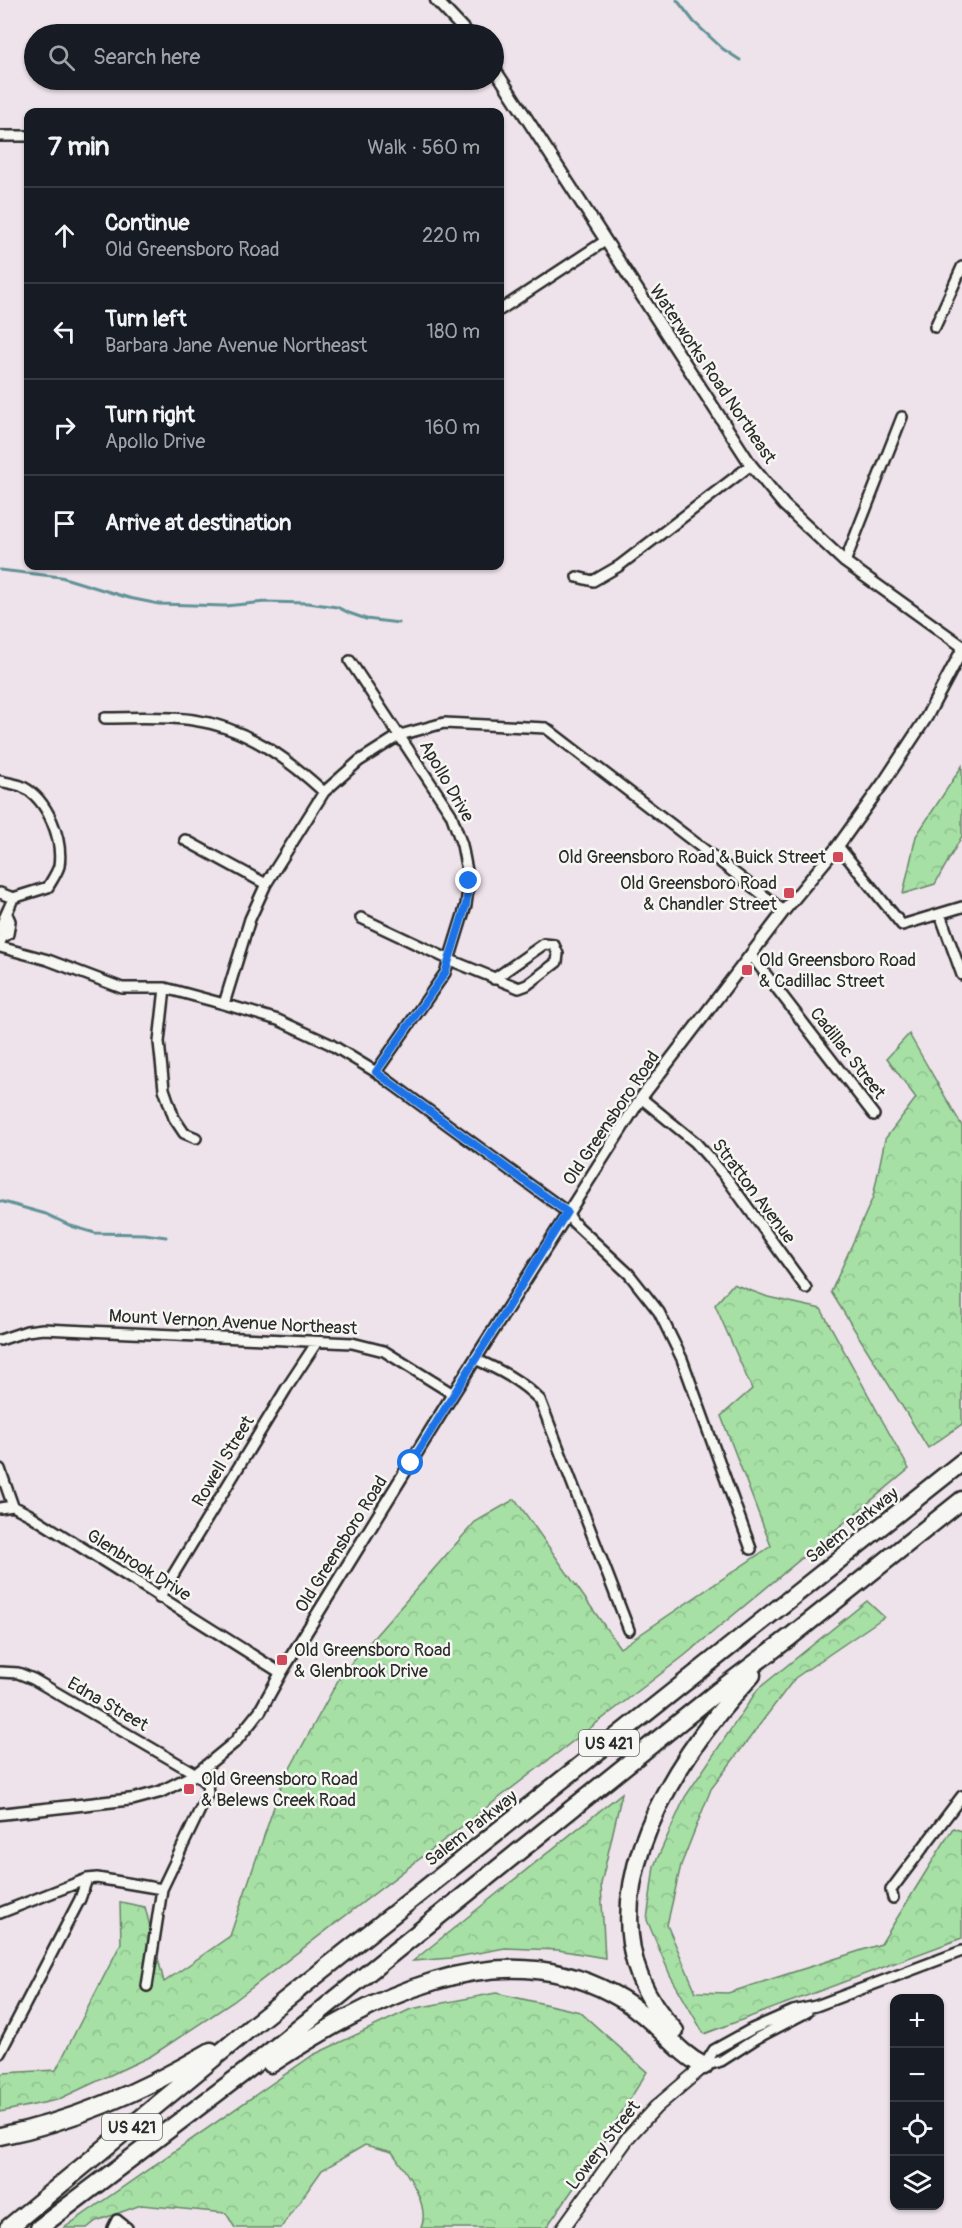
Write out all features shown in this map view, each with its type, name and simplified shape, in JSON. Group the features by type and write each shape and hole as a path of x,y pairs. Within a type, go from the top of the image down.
{"highway":[{"name":"Salem Parkway","path":"8,2228 255,2024 962,1462"},
{"name":"US 421","path":"39,2228 194,2112 692,1711 790,1637 962,1500"},
{"path":"704,2066 697,2052 657,2009 637,1972 629,1928 633,1879 643,1845 659,1808 693,1749 739,1689 790,1637"},
{"path":"194,2112 304,2042 360,2010 421,1985 488,1971 518,1970 549,1973 610,1992 639,2011 690,2059 704,2066"},
{"path":"0,2136 46,2125 127,2095 179,2070 255,2024"}],"main road":[{"name":"Lowery Street","path":"563,2228 630,2135 656,2108 704,2066"}],"street":[{"path":"436,0 459,24"},
{"name":"Waterworks Road Northeast","path":"504,84 751,465 784,505 845,562 962,648"},
{"path":"0,136 24,136"},
{"path":"504,307 605,241"},
{"path":"935,327 962,267"},
{"path":"845,562 902,417"},
{"path":"577,577 593,581 619,566 751,465"},
{"name":"Old Greensboro Road","path":"0,1814 134,1799 160,1792 196,1774 237,1740 260,1711 281,1673 453,1394 641,1098 884,782 926,718 962,648"},
{"name":"Apollo Drive","path":"350,661 451,814 458,829 467,864 469,893 445,973 376,1072"},
{"path":"105,718 192,720 227,727 264,745 299,770 324,792"},
{"path":"224,1004 250,919 266,884 324,792 359,760 400,735 444,723 546,728 784,910"},
{"path":"0,781 22,787 39,799 49,816 60,850 58,868 48,887 13,898 0,893"},
{"path":"185,840 266,884"},
{"path":"837,846 902,925 962,907"},
{"path":"0,939 8,934 10,921 7,914 13,898"},
{"path":"940,915 962,975"},
{"path":"361,918 450,960 494,979 519,988 527,986 557,962 558,954 554,945 544,944 494,979"},
{"path":"0,939 122,988 165,988 278,1020 330,1044 376,1072 567,1212 573,1222 629,1274 659,1312 682,1359 751,1549"},
{"name":"Cadillac Street","path":"751,955 874,1114"},
{"path":"165,988 159,1042 164,1089 174,1118 184,1133 196,1138"},
{"name":"Stratton Avenue","path":"641,1098 695,1142 725,1176 806,1288"},
{"name":"Mount Vernon Avenue Northeast","path":"0,1340 27,1331 43,1329 352,1343 384,1351 453,1394"},
{"name":"Rowell Street","path":"159,1598 317,1342"},
{"path":"475,1359 506,1372 526,1386 540,1400 629,1630"},
{"path":"0,1469 13,1506 0,1508"},
{"name":"Glenbrook Drive","path":"13,1506 281,1673"},
{"name":"Edna Street","path":"0,1672 18,1673 33,1679 196,1774"},
{"path":"147,1986 162,1889 208,1793 207,1784 196,1774"},
{"path":"892,1898 891,1890 962,1796"},
{"path":"0,1913 87,1879 97,1878 162,1889"},
{"path":"0,2053 80,1899 87,1879"},
{"name":"Lowery Street","path":"704,2066 714,2050 752,2029 962,1951"},
{"path":"115,2224 127,2228"}],"green space":[{"path":"962,766 962,836 935,884 903,894 916,836"},
{"path":"909,1034 962,1126 962,1424 928,1448 831,1292 873,1197 885,1139 916,1098 887,1058"},
{"path":"733,1284 768,1297 821,1309 909,1469 684,1656 233,2002 151,2056 57,2100 0,2112 0,2077 3,2073 56,2070 121,1943 120,1902 145,1907 164,1982 230,1936 282,1783 341,1675 475,1522 515,1499 620,1648 771,1546 721,1416 752,1389 715,1305"},
{"path":"867,1601 884,1617 795,1678 711,1789 681,1865 667,1925 696,1992 728,1993 881,1944 953,1828 962,1831 962,1938 704,2034 670,1975 647,1920 654,1866 685,1797 758,1689"},
{"path":"622,1793 601,1884 605,1958 558,1950 505,1948 451,1958 413,1961"},
{"path":"496,1993 580,2012 647,2072 580,2179 546,2228 421,2228 423,2209 420,2198 392,2152 365,2145 322,2170 281,2228 235,2228 226,2213 141,2205 96,2221 87,2228 64,2228 313,2055 411,2009"}],"waterway":[{"path":"677,0 694,22 723,49 740,60"},
{"path":"0,570 61,577 129,598 159,604 225,606 266,602 308,603 337,607 366,619 399,623"},
{"path":"0,1201 46,1214 71,1226 95,1233 166,1237"}],"place":[{"name":"Old Greensboro Road & Buick Street","path":"838,857"},
{"name":"Old Greensboro Road & Chandler Street","path":"789,893"},
{"name":"Old Greensboro Road & Cadillac Street","path":"747,970"},
{"name":"Old Greensboro Road & Glenbrook Drive","path":"282,1660"},
{"name":"Old Greensboro Road & Belews Creek Road","path":"189,1789"}],"route":[{"path":"411,1463 567,1212 376,1072 445,973 466,905 469,881"}]}
